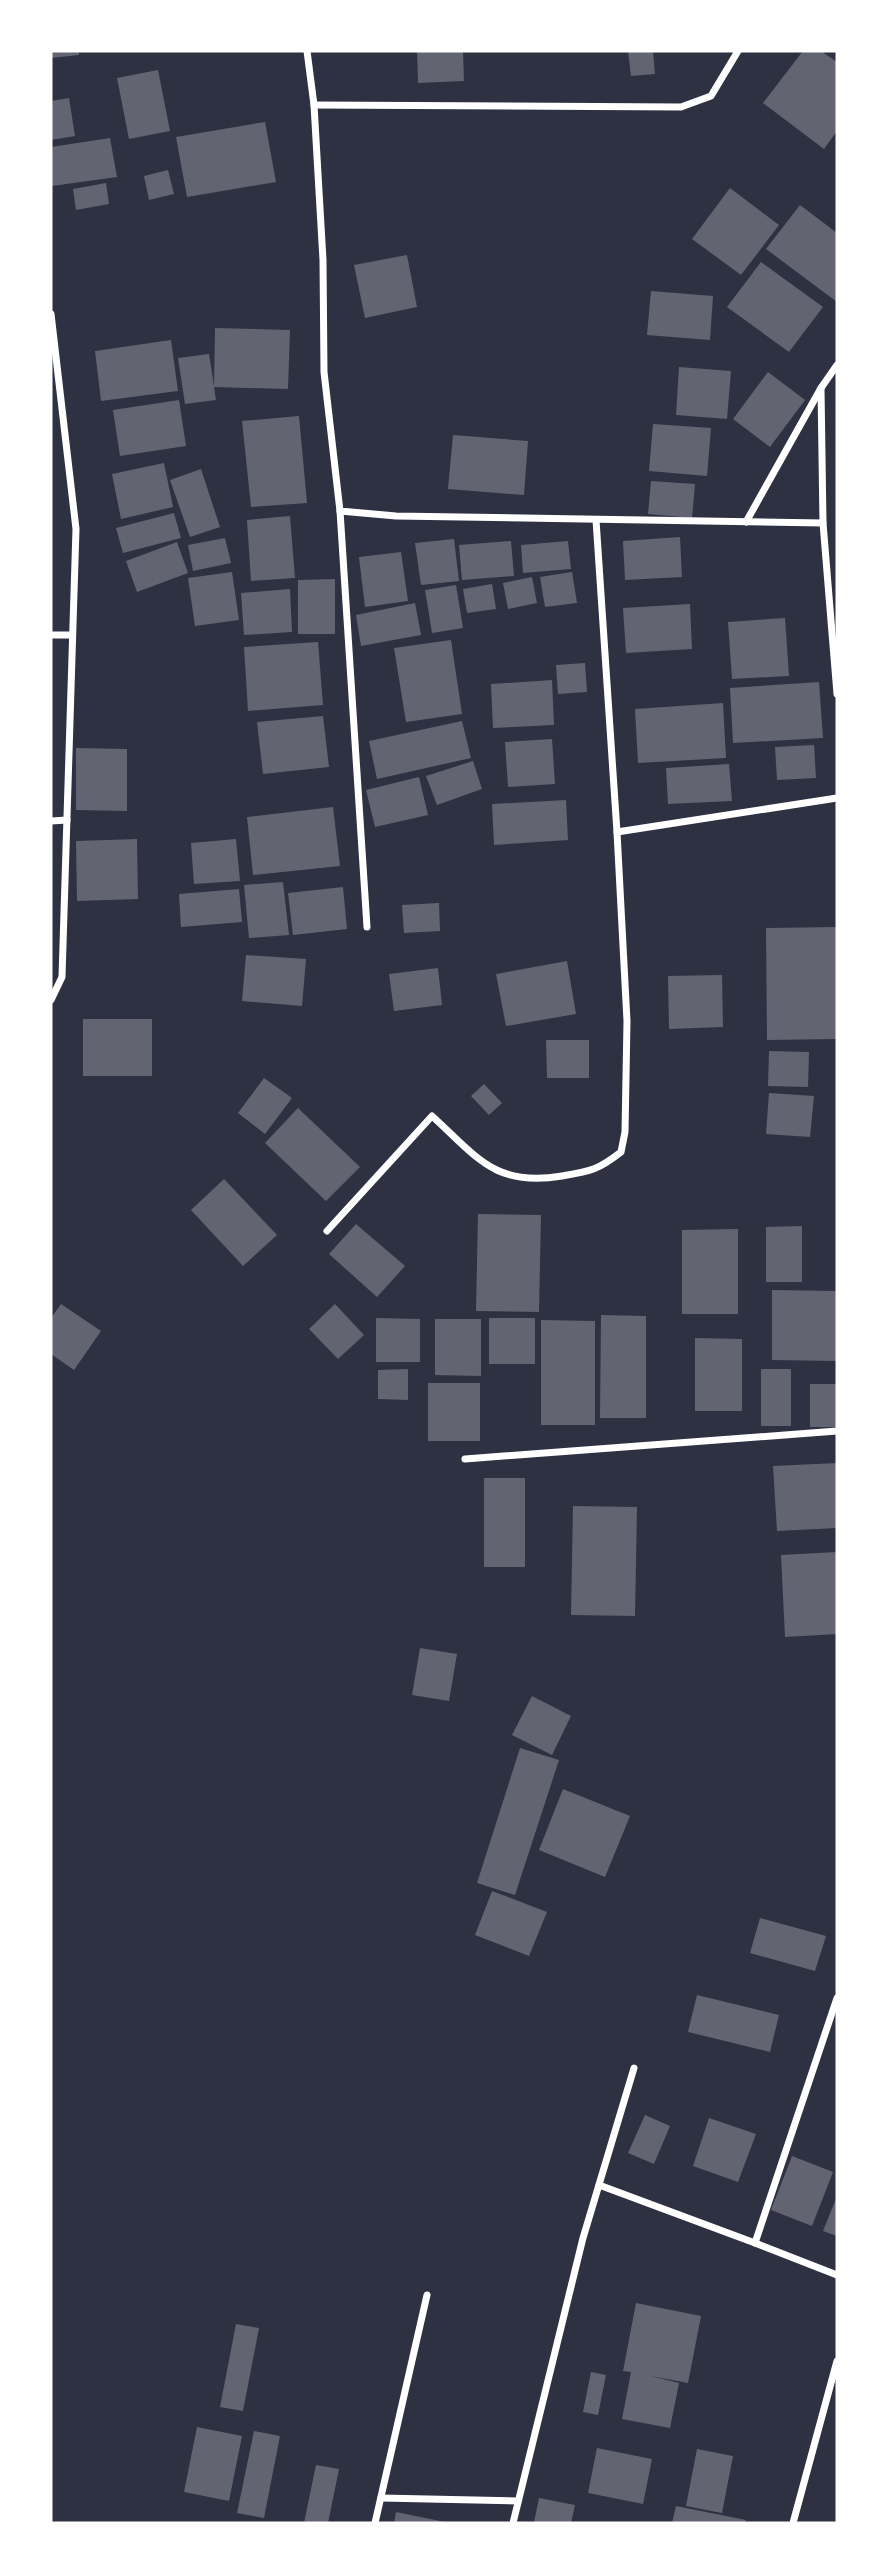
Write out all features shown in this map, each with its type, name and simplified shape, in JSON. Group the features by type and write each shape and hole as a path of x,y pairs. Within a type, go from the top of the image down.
{"street":[{"path":"307,51 314,104 324,260 324,372 340,511 367,927"},
{"path":"314,104 681,107 711,96 738,51"},
{"path":"51,314 76,530 62,977 51,1000"},
{"path":"747,522 821,388 837,365"},
{"path":"821,388 823,523 837,694"},
{"path":"340,511 396,516 823,523"},
{"path":"327,1231 432,1116 478,1158 507,1177 536,1180 599,1169 621,1152 625,1132 627,1021 596,520"},
{"path":"51,635 71,635"},
{"path":"617,832 837,798"},
{"path":"51,821 67,820"},
{"path":"465,1459 837,1431"},
{"path":"755,2243 837,1998"},
{"path":"513,2523 599,2185 634,2068"},
{"path":"599,2185 837,2275"},
{"path":"375,2523 427,2295"},
{"path":"793,2523 837,2361"},
{"path":"381,2498 517,2501"}],"building":[{"path":"51,51 79,51 79,55 51,58"},
{"path":"417,51 463,51 464,81 418,83"},
{"path":"628,51 653,51 655,74 631,76"},
{"path":"803,51 821,51 837,62 837,131 824,149 763,103"},
{"path":"158,70 170,131 129,139 117,78"},
{"path":"69,98 75,136 51,140 51,101"},
{"path":"265,122 276,182 187,197 176,137"},
{"path":"110,138 117,177 52,186 51,147"},
{"path":"168,170 174,194 149,200 144,176"},
{"path":"106,183 109,204 76,210 73,189"},
{"path":"730,188 779,225 741,275 692,239"},
{"path":"800,205 837,233 837,302 766,249"},
{"path":"407,255 417,307 365,318 354,265"},
{"path":"761,262 823,307 789,352 727,307"},
{"path":"651,291 713,296 710,340 647,335"},
{"path":"215,328 290,330 288,389 214,387 216,400 185,404 178,358 209,354 214,386"},
{"path":"171,340 178,391 101,401 95,351"},
{"path":"679,367 731,371 727,419 676,415"},
{"path":"768,372 805,400 770,447 733,419"},
{"path":"179,400 186,446 120,456 113,410"},
{"path":"299,416 307,503 251,507 242,421"},
{"path":"653,424 711,428 707,476 649,471"},
{"path":"453,435 528,441 524,495 448,489"},
{"path":"164,463 173,507 121,519 112,474"},
{"path":"201,469 220,527 190,537 170,480"},
{"path":"651,481 695,484 692,518 648,514"},
{"path":"174,513 181,538 123,553 116,528"},
{"path":"290,516 295,578 251,581 247,520"},
{"path":"680,537 682,577 625,580 623,541"},
{"path":"225,538 231,563 193,571 188,545"},
{"path":"454,539 459,581 421,585 415,543"},
{"path":"511,541 514,576 462,580 459,545"},
{"path":"568,541 571,569 523,573 521,545"},
{"path":"177,542 188,573 137,592 126,561"},
{"path":"401,552 408,601 365,607 359,557"},
{"path":"232,572 239,620 195,626 188,578"},
{"path":"572,572 577,603 545,607 540,577"},
{"path":"532,577 537,603 508,609 503,583"},
{"path":"335,579 335,634 298,634 298,580"},
{"path":"492,584 496,609 467,613 463,589"},
{"path":"456,585 463,628 432,633 425,590"},
{"path":"290,589 292,632 244,635 241,593"},
{"path":"415,603 421,635 361,646 356,615"},
{"path":"690,604 692,649 626,653 623,608"},
{"path":"785,618 789,676 732,679 728,622"},
{"path":"451,640 462,714 406,722 394,648"},
{"path":"318,642 323,705 248,711 244,647"},
{"path":"585,663 587,692 558,694 556,665"},
{"path":"552,680 554,725 493,728 491,684"},
{"path":"819,682 823,738 733,743 730,688"},
{"path":"723,703 726,758 638,763 635,709"},
{"path":"323,716 329,767 263,774 257,722"},
{"path":"462,721 471,758 377,779 369,741"},
{"path":"552,739 555,784 508,787 505,742"},
{"path":"814,745 816,778 777,780 775,747"},
{"path":"76,748 127,749 127,811 76,810"},
{"path":"473,761 482,789 437,805 426,776"},
{"path":"729,764 732,801 668,804 666,768"},
{"path":"419,777 428,815 375,827 366,790"},
{"path":"566,800 568,840 494,845 492,804"},
{"path":"333,807 340,866 253,875 247,817"},
{"path":"137,839 138,899 77,901 76,841"},
{"path":"236,839 240,881 194,884 191,843"},
{"path":"283,882 289,935 249,938 244,885"},
{"path":"343,887 347,929 293,935 288,893"},
{"path":"239,889 242,922 181,927 179,894"},
{"path":"439,903 440,931 404,933 402,905"},
{"path":"837,927 837,1039 767,1040 766,928"},
{"path":"246,955 306,959 302,1006 242,1001"},
{"path":"567,961 576,1014 506,1026 496,974"},
{"path":"438,968 442,1005 394,1011 389,974"},
{"path":"722,975 723,1027 669,1029 668,976"},
{"path":"83,1019 152,1019 152,1076 83,1076"},
{"path":"546,1040 589,1040 589,1078 547,1078"},
{"path":"769,1051 809,1052 808,1087 768,1086"},
{"path":"264,1078 292,1098 265,1134 238,1113"},
{"path":"484,1084 502,1103 489,1115 471,1096"},
{"path":"769,1093 814,1096 810,1137 766,1134"},
{"path":"298,1108 360,1167 326,1201 265,1143"},
{"path":"224,1179 277,1235 243,1266 191,1210"},
{"path":"478,1214 541,1215 539,1312 476,1311"},
{"path":"356,1224 405,1266 377,1297 329,1254"},
{"path":"802,1226 802,1282 766,1282 766,1227"},
{"path":"738,1229 738,1314 682,1314 682,1230"},
{"path":"772,1290 837,1291 837,1361 772,1360"},
{"path":"61,1304 101,1331 74,1370 51,1354 51,1318"},
{"path":"335,1304 364,1335 338,1359 309,1329"},
{"path":"601,1315 646,1316 646,1418 600,1418"},
{"path":"376,1318 420,1319 420,1362 376,1362"},
{"path":"489,1318 535,1318 535,1364 489,1364"},
{"path":"435,1319 481,1319 481,1376 435,1375"},
{"path":"541,1320 595,1321 595,1425 541,1425"},
{"path":"695,1338 742,1339 742,1411 695,1411"},
{"path":"408,1369 408,1400 378,1399 378,1370"},
{"path":"761,1369 791,1369 791,1426 761,1426"},
{"path":"428,1383 480,1383 480,1441 428,1441"},
{"path":"810,1384 837,1384 837,1427 810,1427"},
{"path":"837,1463 837,1528 777,1531 773,1466"},
{"path":"484,1478 525,1478 525,1567 484,1567"},
{"path":"573,1506 637,1507 635,1616 571,1615"},
{"path":"837,1552 837,1634 785,1637 781,1555"},
{"path":"420,1648 457,1654 449,1701 412,1695"},
{"path":"532,1696 571,1716 552,1755 512,1735"},
{"path":"520,1748 559,1760 515,1895 477,1883"},
{"path":"563,1789 630,1816 605,1877 539,1850"},
{"path":"492,1891 547,1912 529,1956 475,1935"},
{"path":"760,1918 826,1936 815,1971 750,1953"},
{"path":"697,1995 779,2015 770,2052 688,2032"},
{"path":"645,2115 670,2126 654,2164 628,2153"},
{"path":"709,2118 756,2134 738,2182 693,2166"},
{"path":"792,2156 833,2172 812,2226 771,2210"},
{"path":"837,2196 837,2236 823,2231"},
{"path":"636,2303 701,2316 688,2383 651,2376 679,2383 670,2428 622,2419 631,2372 623,2371"},
{"path":"236,2324 259,2328 243,2411 220,2407"},
{"path":"591,2372 606,2375 598,2415 583,2412"},
{"path":"197,2427 242,2436 229,2501 184,2492"},
{"path":"254,2431 280,2436 264,2518 237,2513"},
{"path":"597,2448 652,2459 643,2504 588,2493"},
{"path":"697,2449 733,2456 722,2513 686,2506"},
{"path":"316,2465 339,2469 328,2523 304,2523"},
{"path":"539,2498 575,2505 571,2523 534,2522"},
{"path":"676,2506 746,2520 745,2523 672,2523"},
{"path":"396,2512 445,2522 445,2523 394,2523"}]}
